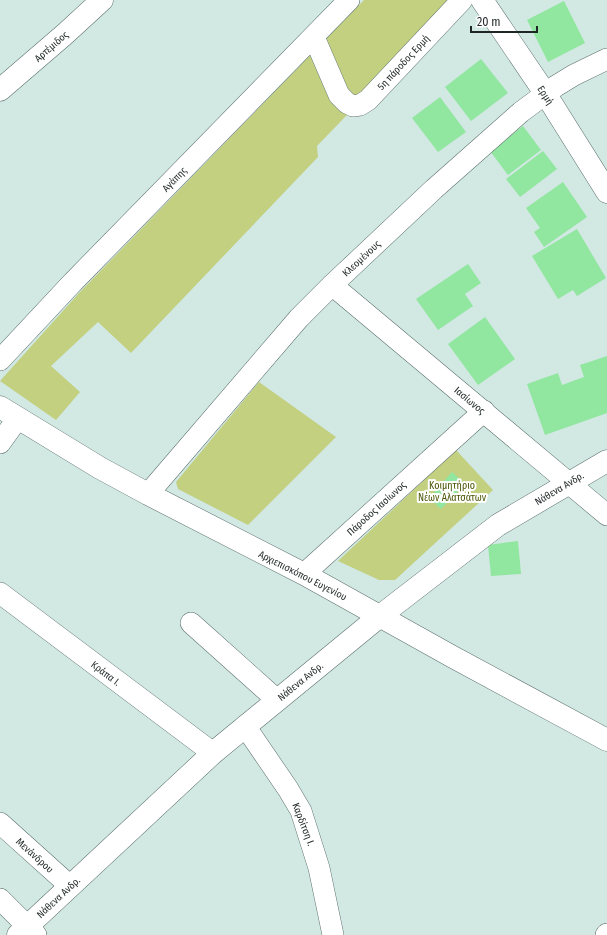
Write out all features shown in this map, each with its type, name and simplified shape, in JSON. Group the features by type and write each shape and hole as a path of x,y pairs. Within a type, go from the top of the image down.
{"street":[{"name":"Αρτέμιδος","path":"0,90 102,0"},
{"name":"Αγάπης","path":"0,360 74,282 350,0"},
{"name":"5η πάροδος Ερμή","path":"314,37 339,95 347,103 353,106 360,105 368,100 462,0"},
{"name":"Ερμή","path":"482,0 545,93 607,192"},
{"name":"Κλεομένους","path":"148,494 300,318 332,285 440,184 521,112 545,93 574,75 607,59"},
{"name":"Ιασίωνος","path":"332,285 484,411 607,516"},
{"name":"Πάροδος Ιασίωνος","path":"304,574 484,411"},
{"name":"Αρχιεπισκόπου Ευγενίου","path":"9,412 100,468 304,574 453,657 607,740"},
{"path":"0,443 9,412"},
{"name":"Νάθενα Ανδρ.","path":"27,932 70,886 213,753 380,616 498,525 607,461"},
{"name":"Κράπα Ι.","path":"0,593 213,753"},
{"path":"190,623 277,700"},
{"name":"Καρδίτση Ι.","path":"245,726 288,789 301,812 314,850 328,931"},
{"name":"Μενάνδρου","path":"0,823 70,886"},
{"path":"0,899 27,932"}],"green space":[{"path":"364,0 458,0 317,146 318,157 131,353 98,322 51,366 80,392 56,420 0,381 79,293"},
{"path":"259,382 336,437 248,525 178,489 176,482"},
{"name":"Κοιμητήριο Νέων Αλατσάτων","path":"456,450 493,490 395,580 379,580 338,561"}],"building":[{"path":"564,1 585,43 548,62 527,20"},
{"path":"481,59 508,93 471,121 445,87"},
{"path":"440,97 466,132 438,152 412,118"},
{"path":"523,126 541,150 508,175 490,151"},
{"path":"543,151 557,169 520,197 506,179"},
{"path":"563,182 587,217 544,247 534,232 540,228 526,208"},
{"path":"577,229 606,278 577,296 573,290 558,299 532,256"},
{"path":"468,264 481,283 465,294 473,306 438,330 416,299"},
{"path":"485,317 515,359 478,385 448,344"},
{"path":"607,356 607,413 545,435 527,384 558,373 562,385 584,377 580,365"},
{"path":"452,472 465,484 441,509 429,498"},
{"path":"518,541 521,574 491,576 488,545"}]}
